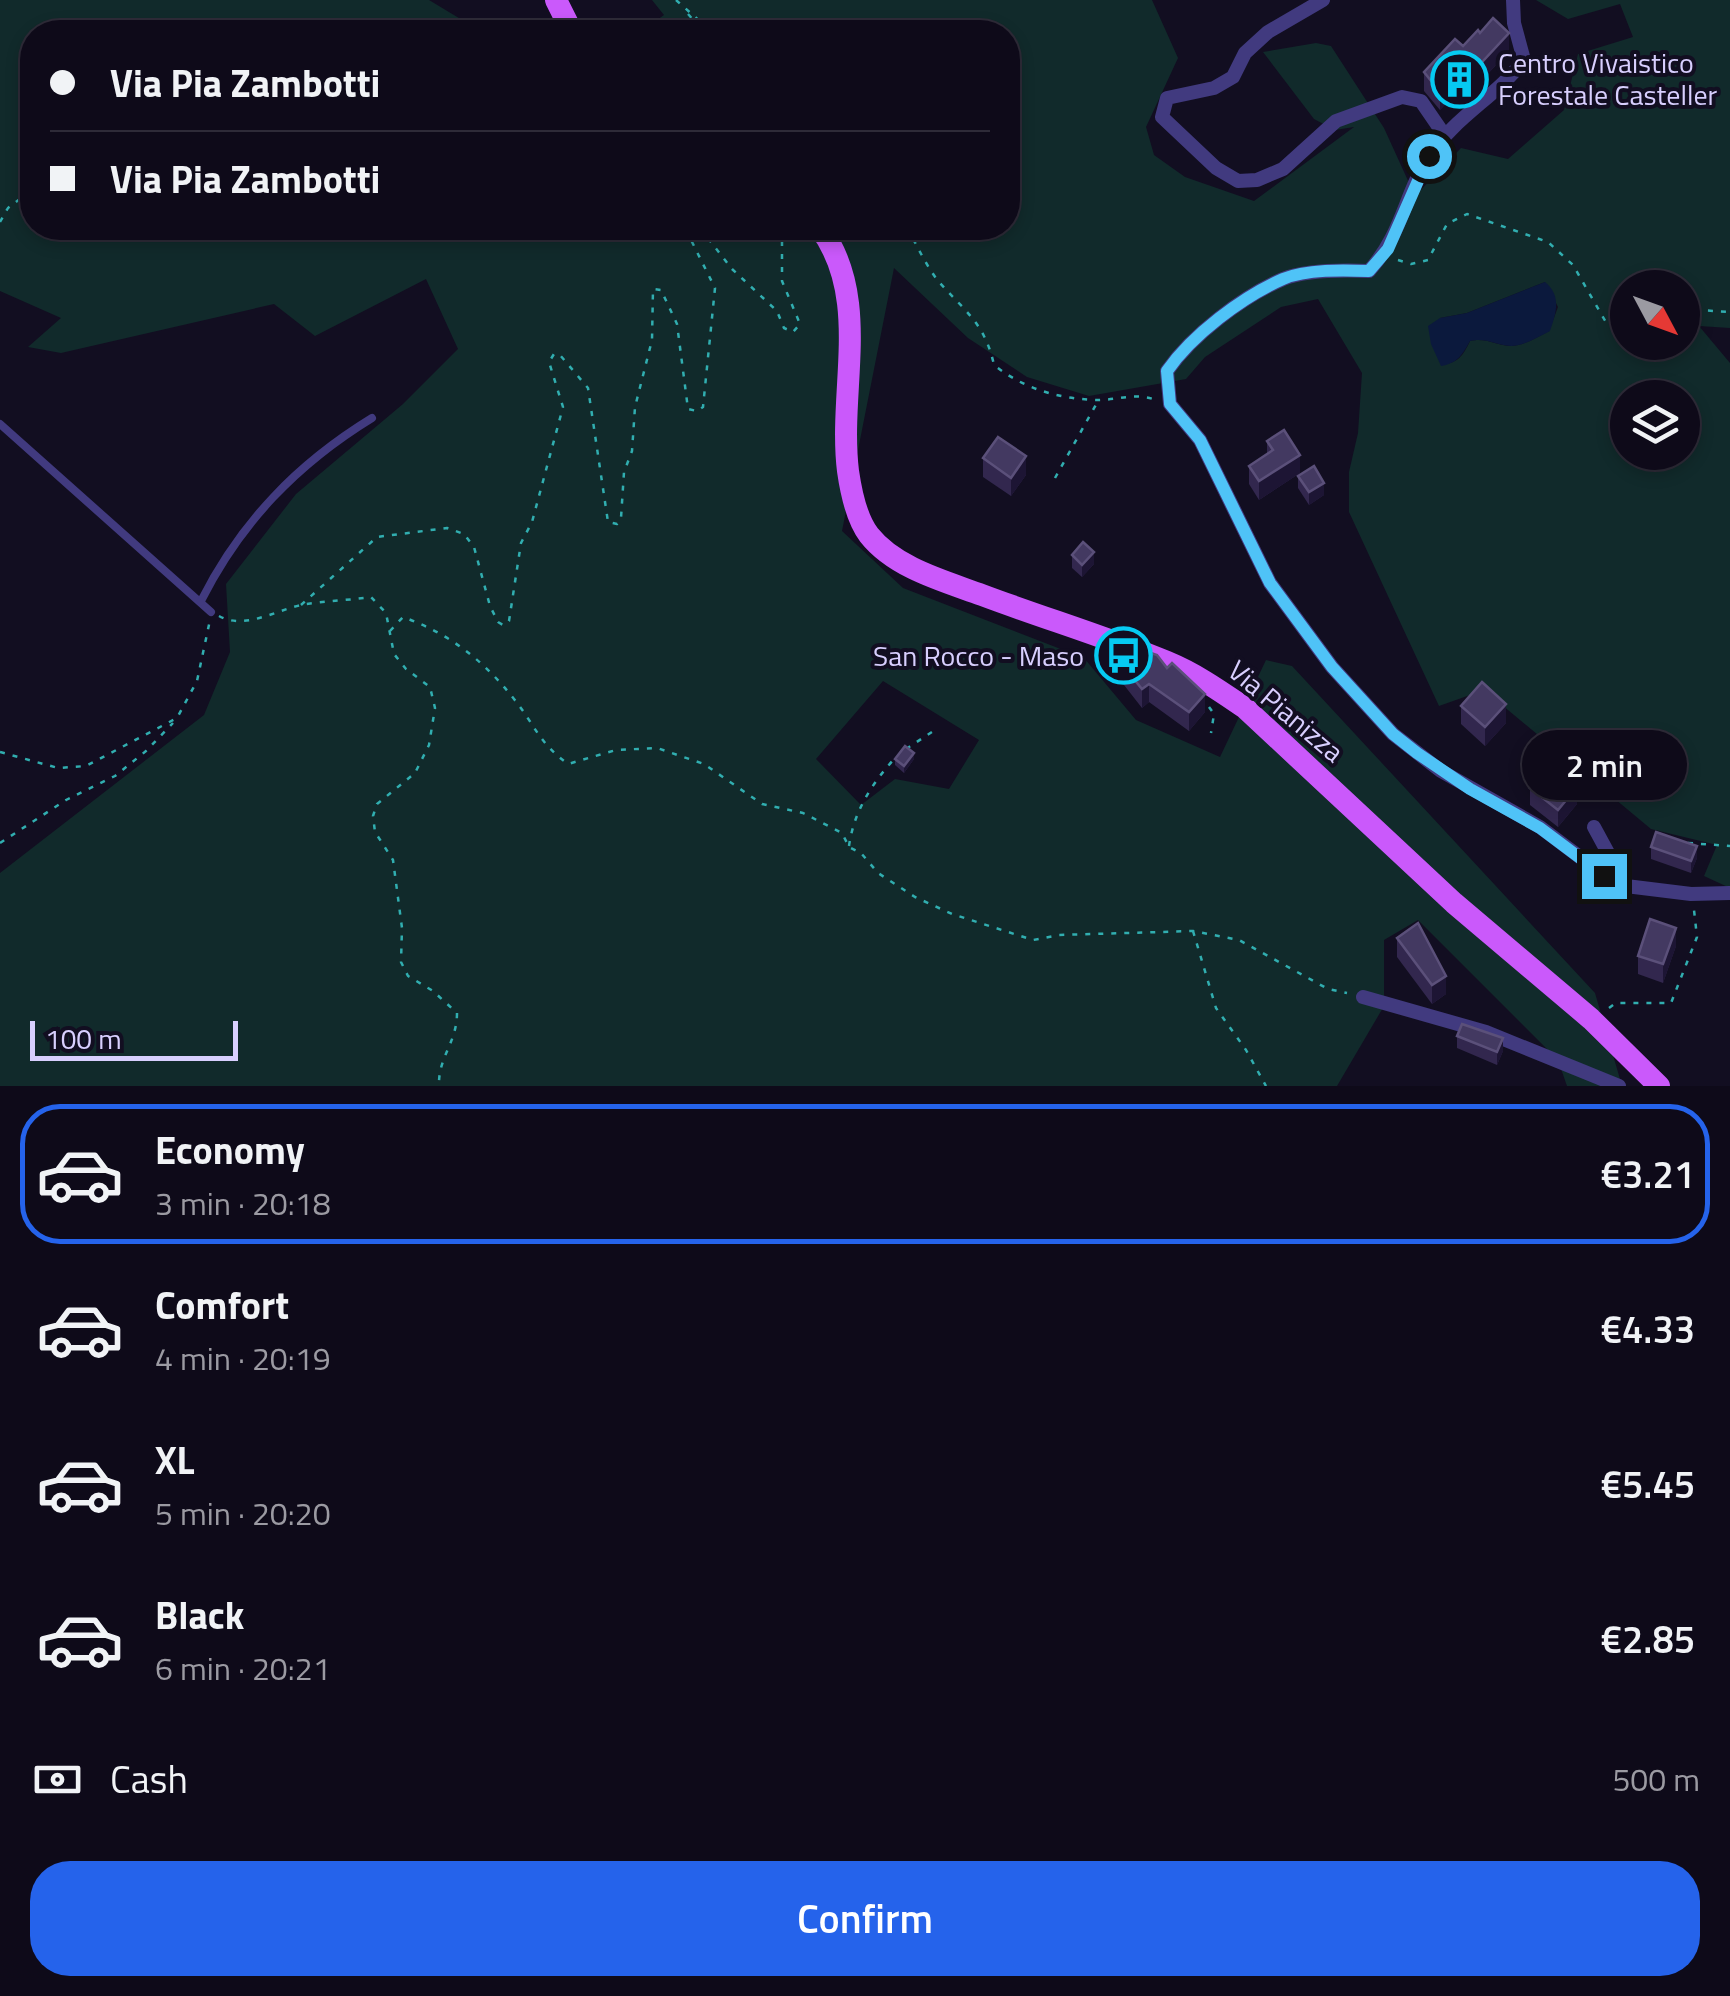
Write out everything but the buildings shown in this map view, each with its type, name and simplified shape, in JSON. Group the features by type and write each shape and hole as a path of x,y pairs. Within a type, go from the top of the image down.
{"main road":[{"name":"Via Pianizza","path":"827,240 842,266 848,291 848,468 852,499 868,534 892,556 930,575 1167,662 1207,682 1245,708 1454,903 1590,1020 1659,1086"}],"street":[{"path":"1323,0 1268,32 1246,54 1233,77 1214,88 1167,98 1162,117 1216,168 1238,181 1257,180 1284,169 1336,121 1402,97 1421,100 1445,136"},
{"path":"1513,0 1514,23 1524,60 1429,156 1388,249 1369,271 1286,278 1229,312 1184,348 1167,371 1170,404 1200,440 1270,583 1332,667 1393,734 1441,771 1540,828 1604,876 1626,886 1692,894 1730,893"},
{"path":"1594,827 1626,886"},
{"path":"1363,996 1486,1032 1618,1086"}],"lane":[{"path":"201,600 236,540 261,508 320,452 372,418"},
{"path":"0,424 211,612"}],"path":[{"path":"676,0 693,20"},
{"path":"680,5 698,20"},
{"path":"0,222 8,208 20,199"},
{"path":"1388,249 1396,260 1411,264 1428,260 1447,224 1467,214 1548,242 1573,265 1610,324"},
{"path":"301,605 376,537 447,528 464,534 474,547 490,606 498,622 503,625 509,621 521,542 532,522 563,406 549,362 554,354 560,355 588,388 606,490 606,515 608,522 617,524 622,518 624,472 632,451 635,407 652,340 653,288 661,290 677,324 688,408 697,411 704,407 715,288 691,240"},
{"path":"709,240 732,269 777,311 784,328 794,332 800,324 782,282 782,240"},
{"path":"915,240 937,280 966,308 988,338 994,366 1013,381 1049,394 1098,400 1145,396 1170,404"},
{"path":"1700,310 1730,312"},
{"path":"1054,478 1098,400"},
{"path":"0,842 66,800 114,776 146,751 177,718 197,682 211,612 227,621 244,621 301,605 371,597 386,613 394,654 430,687 436,708 429,745 415,773 378,804 372,816 375,832 393,860 402,928 401,962 408,976 434,991 457,1013 453,1043 438,1067 439,1086"},
{"path":"390,632 403,617 432,627 474,654 515,700 546,748 568,764 616,750 657,748 704,764 762,804 803,814 842,832 849,847 861,853 878,874 952,914 1034,940 1058,935 1193,931 1239,940 1328,989 1363,996"},
{"path":"0,752 58,768 86,766 177,718"},
{"path":"849,847 852,824 866,794 893,759 938,728"},
{"path":"1676,839 1730,846"},
{"path":"1590,1020 1616,1004 1671,1003 1697,937 1692,894"},
{"path":"1193,931 1216,1008 1266,1086"}],"green space":[{"path":"0,0 429,0 462,20 20,20 20,240 1020,240 1020,20 657,20 664,15 652,0 1152,0 1178,58 1146,127 1154,155 1185,177 1254,201 1354,127 1335,130 1314,119 1263,52 1316,43 1331,46 1384,128 1415,196 1461,148 1508,159 1564,110 1578,54 1633,37 1620,4 1568,19 1536,0 1730,0 1730,328 1700,326 1700,270 1610,270 1610,360 1700,360 1700,327 1730,363 1730,888 1704,876 1717,845 1651,829 1484,690 1439,706 1349,512 1349,472 1358,433 1362,373 1318,299 1281,307 1205,357 1186,379 1089,396 1027,377 968,338 894,268 842,531 903,588 1084,658 1136,720 1220,757 1266,660 1292,666 1595,993 1622,1086 1567,1086 1558,1060 1418,920 1384,940 1384,1006 1337,1086 0,1086 0,873 204,715 230,652 226,584 296,494 403,404 458,349 426,279 315,336 274,304 61,353 28,347 61,318 0,291","holes":["1545,282 1558,307 1549,331 1535,338 1510,346 1470,341 1459,358 1441,365 1440,318 1467,313","883,681 979,740 949,789 895,779 861,805 816,759"]}],"water":[{"path":"1545,282 1556,299 1550,331 1516,346 1470,341 1459,358 1441,366 1428,326 1440,318 1467,313"}],"place":[{"name":"Centro Vivaistico Forestale Casteller","path":"1459,79"},
{"name":"San Rocco - Maso","path":"1123,656"}],"route":[{"path":"1429,156 1388,249 1369,271 1286,278 1229,312 1184,348 1167,371 1170,404 1200,440 1270,583 1367,707 1393,734 1441,771 1540,828 1604,876"}]}
